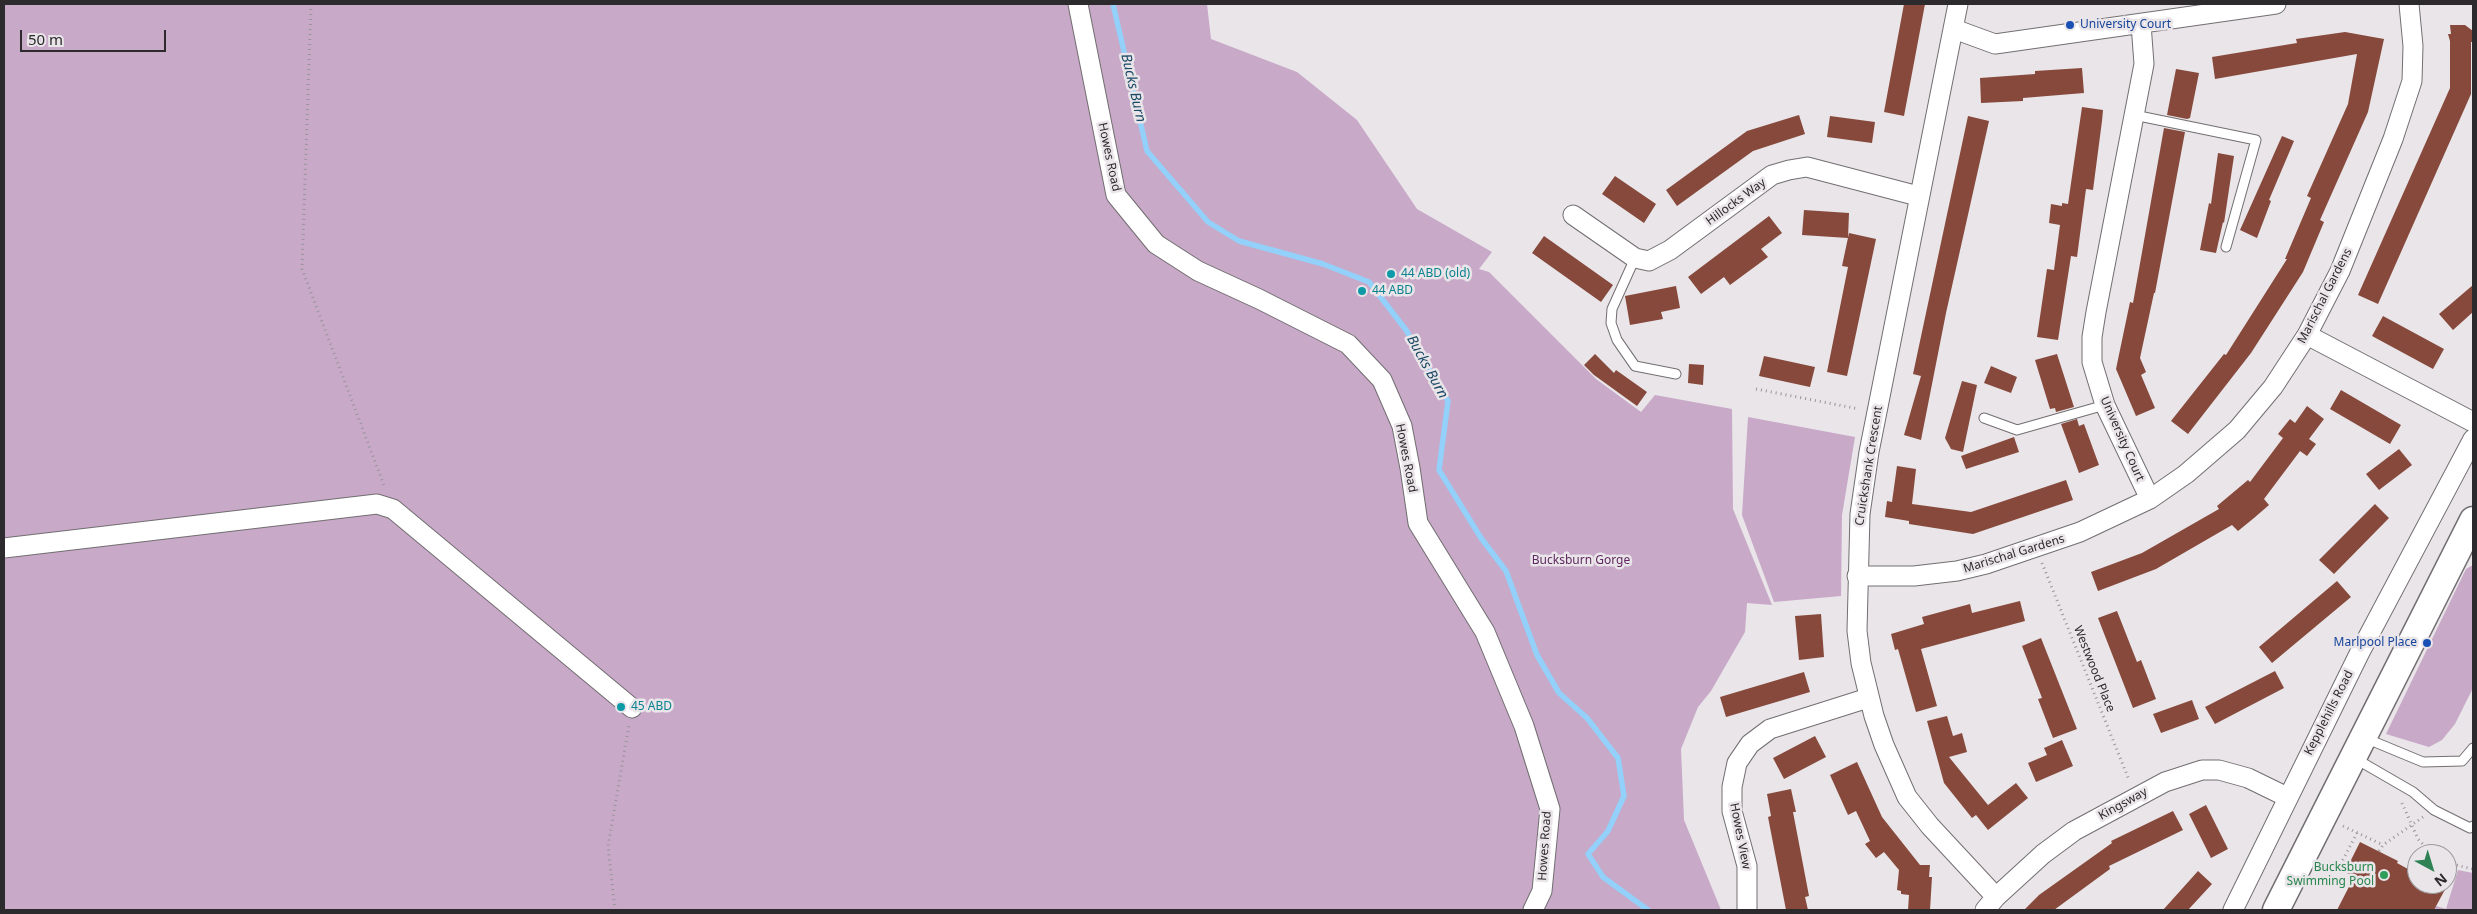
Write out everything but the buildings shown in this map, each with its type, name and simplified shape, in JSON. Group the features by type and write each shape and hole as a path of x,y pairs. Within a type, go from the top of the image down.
{"street":[{"name":"Howes Road","path":"1078,4 1116,195 1156,244 1198,272 1259,299 1348,344 1382,380 1402,426 1418,523 1485,632 1524,726 1550,809 1542,891 1533,910"},
{"name":"Cruickshank Crescent","path":"1958,4 1918,196 1877,412 1860,514 1857,631 1868,698 1884,745 1907,797 1990,904"},
{"path":"1954,29 1996,44 2276,4"},
{"name":"Marischal Gardens","path":"1857,576 1914,576 1957,571 2080,532 2150,499 2186,474 2237,430 2273,387 2307,335 2340,271 2393,139 2412,82 2413,46 2409,4"},
{"name":"University Court","path":"2141,24 2144,64 2092,337 2092,362 2105,405 2150,499"},
{"name":"Hillocks Way","path":"1635,258 1649,261 1670,250 1772,175 1789,170 1807,167 1918,196"},
{"path":"1573,214 1635,258"},
{"path":"2307,335 2473,422"},
{"name":"Kepplehills Road","path":"2232,910 2360,652 2473,439"},
{"path":"4,548 377,504 393,509 632,708"},
{"path":"2276,910 2473,520"},
{"name":"Howes View","path":"1747,910 1747,866 1732,811 1732,787 1738,763 1750,744 1770,729 1868,698"},
{"name":"Kingsway","path":"1990,904 2043,854 2074,831 2135,797 2184,775 2202,770 2219,770 2248,778 2287,797"}],"lane":[{"path":"2134,115 2256,140 2226,247"},
{"path":"1635,258 1612,309 1610,323 1617,340 1635,366 1676,374"},
{"path":"1984,418 2017,430 2105,405"},
{"path":"2357,747 2423,762 2462,761 2473,748"},
{"path":"2357,747 2434,810 2470,828 2473,826"}],"path":[{"path":"311,4 302,269 393,509"},
{"path":"1756,389 1877,412"},
{"name":"Westwood Place","path":"2036,547 2135,797"},
{"path":"615,910 608,846 632,708"},
{"path":"2396,799 2404,805 2418,838 2423,844"},
{"path":"2379,851 2383,845 2434,810"},
{"path":"2322,816 2383,845"},
{"path":"2338,869 2358,832"},
{"path":"2457,865 2473,869"}],"green space":[{"name":"Bucksburn Gorge","path":"4,4 1207,4 1211,39 1297,72 1357,120 1417,209 1492,252 1479,269 1489,272 1596,379 1641,412 1655,395 1732,409 1733,509 1772,605 1747,603 1745,632 1711,691 1698,707 1681,749 1684,820 1721,910 4,910"},
{"path":"1748,417 1855,437 1842,515 1841,596 1774,602 1742,515"},
{"path":"2473,565 2473,688 2455,724 2442,740 2429,747 2386,734 2466,569"},
{"path":"2458,870 2473,873 2473,910 2434,910 2436,906 2446,909 2451,894 2457,894"}],"waterway":[{"name":"Bucks Burn","path":"1113,4 1147,151 1208,222 1239,241 1323,264 1369,282 1406,330 1448,401 1439,470 1481,538 1506,571 1537,655 1559,693 1587,718 1618,758 1624,796 1608,831 1588,854 1603,877 1648,910"}],"place":[{"name":"University Court","path":"2070,25"},
{"name":"44 ABD (old)","path":"1391,274"},
{"name":"44 ABD","path":"1362,291"},
{"name":"Marlpool Place","path":"2427,643"},
{"name":"45 ABD","path":"621,707"},
{"name":"Bucksburn Swimming Pool","path":"2384,875"}]}
